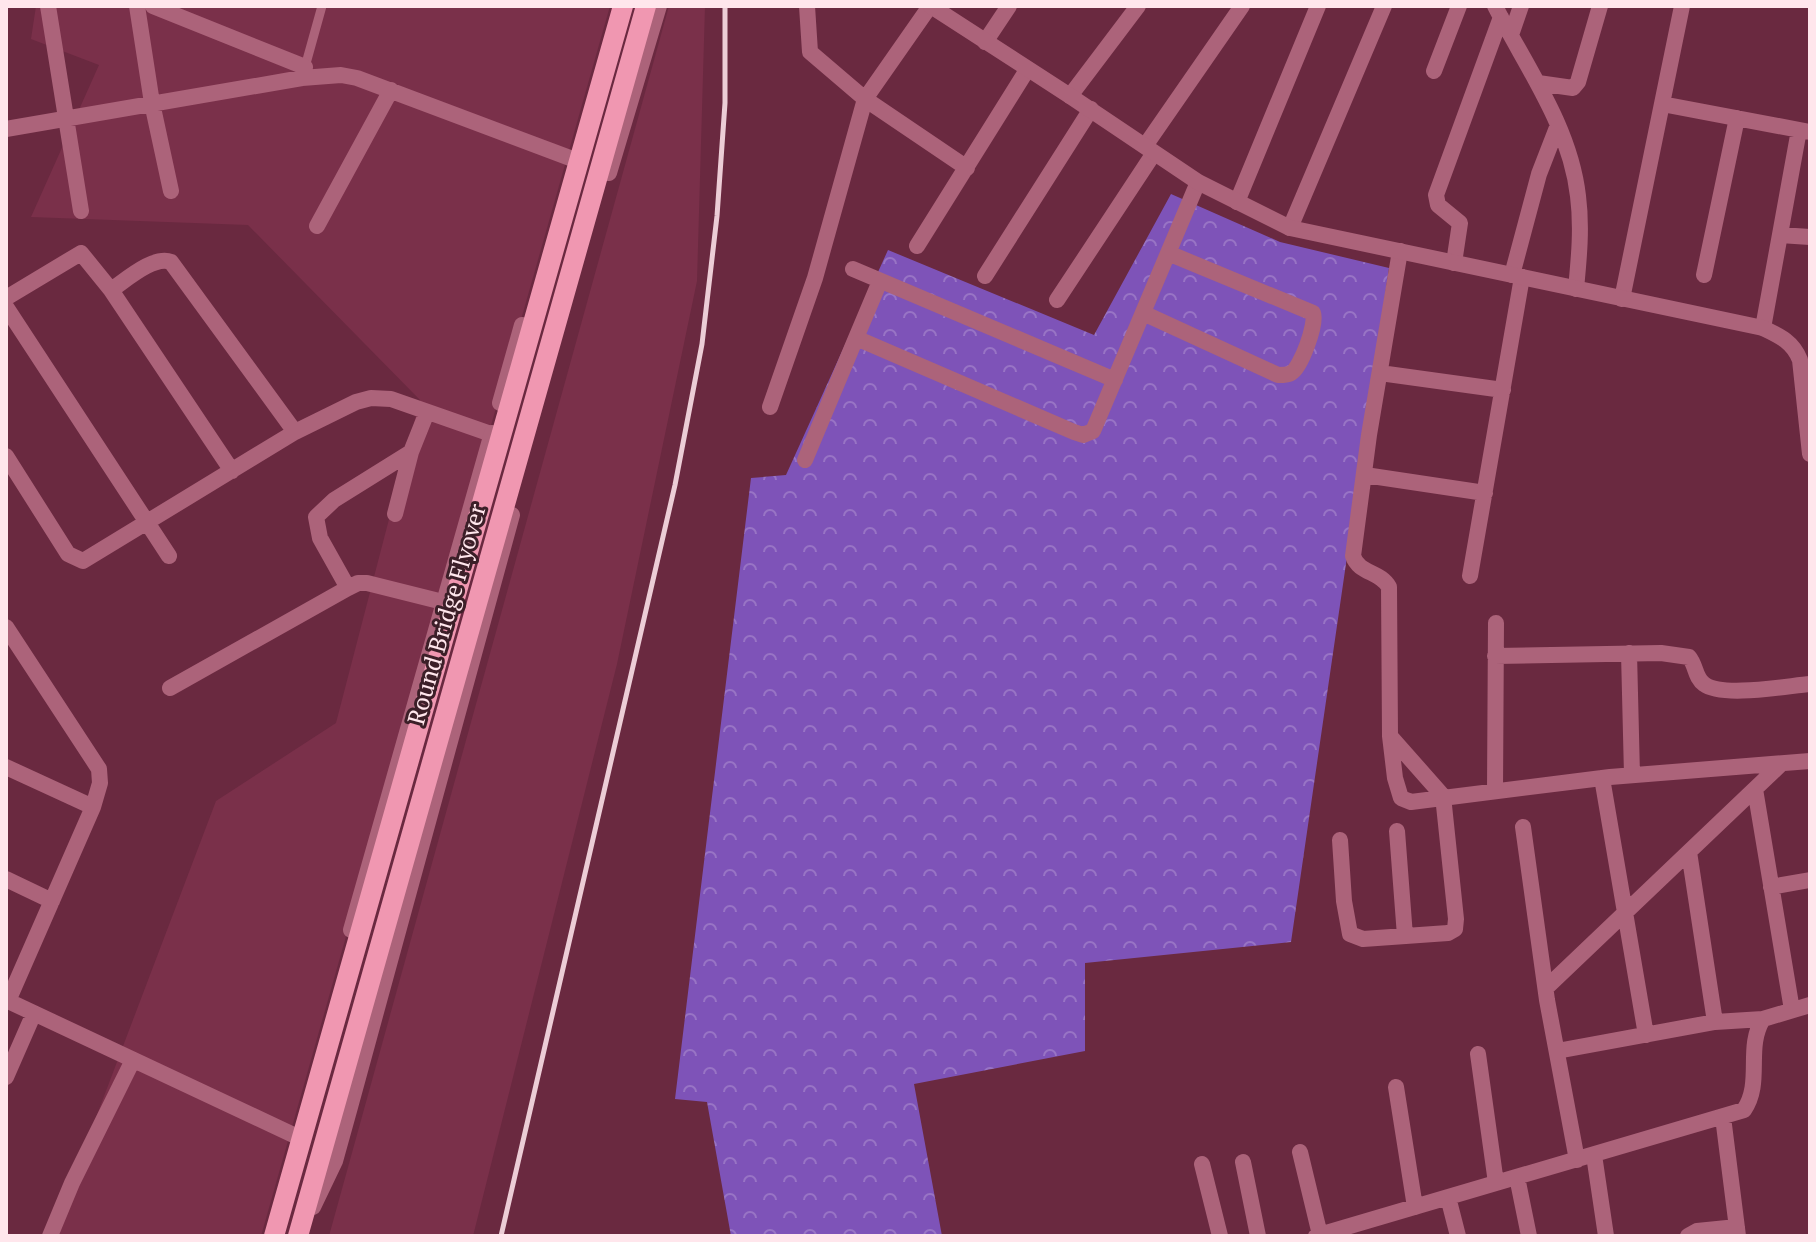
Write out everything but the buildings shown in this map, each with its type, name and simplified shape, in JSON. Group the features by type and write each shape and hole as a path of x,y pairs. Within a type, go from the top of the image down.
{"main road":[{"name":"Round Bridge Flyover","path":"274,1236 301,1131 623,6"},
{"name":"Round Bridge Flyover","path":"298,1236 646,6"}],"street":[{"path":"48,6 81,211"},
{"path":"137,6 152,103 171,191"},
{"path":"153,6 303,72"},
{"path":"265,1236 301,1131 443,602 614,6"},
{"path":"298,1236 339,1148 565,321 659,6"},
{"path":"807,6 810,52 865,99 967,168"},
{"path":"770,407 815,278 865,99 930,6 1198,182 1290,228 1763,328 1788,341 1800,360 1810,454"},
{"path":"985,42 1009,6"},
{"path":"1070,96 1138,6"},
{"path":"1057,300 1242,6"},
{"path":"1237,202 1318,6"},
{"path":"1290,228 1384,6"},
{"path":"1434,71 1459,6"},
{"path":"1511,35 1521,6"},
{"path":"1538,83 1573,88 1578,82 1600,6"},
{"path":"1622,299 1682,6"},
{"path":"1498,12 1558,125 1578,194 1580,245 1576,289"},
{"path":"1454,263 1460,223 1438,205 1436,195 1498,12"},
{"path":"917,246 1027,70"},
{"path":"6,129 303,72 349,76 570,158"},
{"path":"317,226 391,90"},
{"path":"1662,104 1807,132 1780,235 1763,328"},
{"path":"985,276 1091,109"},
{"path":"1704,275 1737,118"},
{"path":"1470,576 1503,390 1517,276 1539,174 1558,125"},
{"path":"856,338 1083,435 1093,431 1198,182"},
{"path":"1780,235 1810,237"},
{"path":"1400,251 1353,556 1361,568 1382,577 1389,587 1390,736 1395,778 1401,798 1411,802 1602,778 1810,761"},
{"path":"6,298 81,253 111,290 232,471"},
{"path":"1143,313 1278,375 1288,374 1296,368 1316,323 1313,313 1168,253"},
{"path":"111,290 156,262 165,259 171,262 295,432"},
{"path":"853,269 1115,380"},
{"path":"805,460 880,281"},
{"path":"6,307 169,556"},
{"path":"1380,373 1503,390"},
{"path":"6,456 62,545 75,559 83,561 295,432 356,402 371,398 391,399 491,434"},
{"path":"395,514 411,452 427,412"},
{"path":"348,588 320,538 316,517 334,500 411,452"},
{"path":"1365,475 1485,493"},
{"path":"170,688 358,583 443,602"},
{"path":"1495,790 1496,623"},
{"path":"6,627 99,769 100,783 93,807 7,1001 133,1060 301,1131"},
{"path":"1629,653 1632,775"},
{"path":"1495,656 1661,653 1689,657 1699,680 1711,688 1722,690 1810,684"},
{"path":"1340,840 1344,901 1350,934 1363,939 1448,933 1456,927 1443,796 1390,736"},
{"path":"1546,988 1780,765"},
{"path":"6,767 93,807"},
{"path":"1602,778 1646,1035"},
{"path":"1755,789 1792,1010"},
{"path":"1523,827 1546,988 1577,1160"},
{"path":"1397,831 1405,936"},
{"path":"1689,852 1715,1022"},
{"path":"6,879 52,901"},
{"path":"1771,887 1810,880"},
{"path":"1557,1051 1715,1022 1763,1019 1810,1005"},
{"path":"6,1077 34,1013"},
{"path":"1300,1152 1318,1236 1744,1110 1754,1084 1754,1036 1763,1019"},
{"path":"1478,1054 1496,1183"},
{"path":"50,1236 72,1183 133,1060"},
{"path":"1396,1087 1415,1207"},
{"path":"1688,1236 1697,1231 1738,1232 1723,1117"},
{"path":"1594,1155 1606,1236"},
{"path":"1243,1162 1258,1236"},
{"path":"1202,1164 1220,1236"},
{"path":"1517,1177 1529,1236"},
{"path":"1448,1197 1458,1236"}],"lane":[{"path":"303,72 322,6"}],"shaded area":[{"path":"36,6 610,6 261,1236 51,1236 216,801 336,723 420,400 248,225 31,217 99,65 31,39"},
{"path":"669,6 705,6 697,281 617,664 473,1236 329,1236"}],"green space":[{"path":"1171,194 1280,242 1389,268 1291,942 1085,963 1085,1051 914,1084 942,1236 731,1236 707,1102 675,1099 751,478 786,475 888,250 1094,335"}],"railway":[{"path":"501,1236 675,485 702,344 717,216 725,103 725,6"}]}
